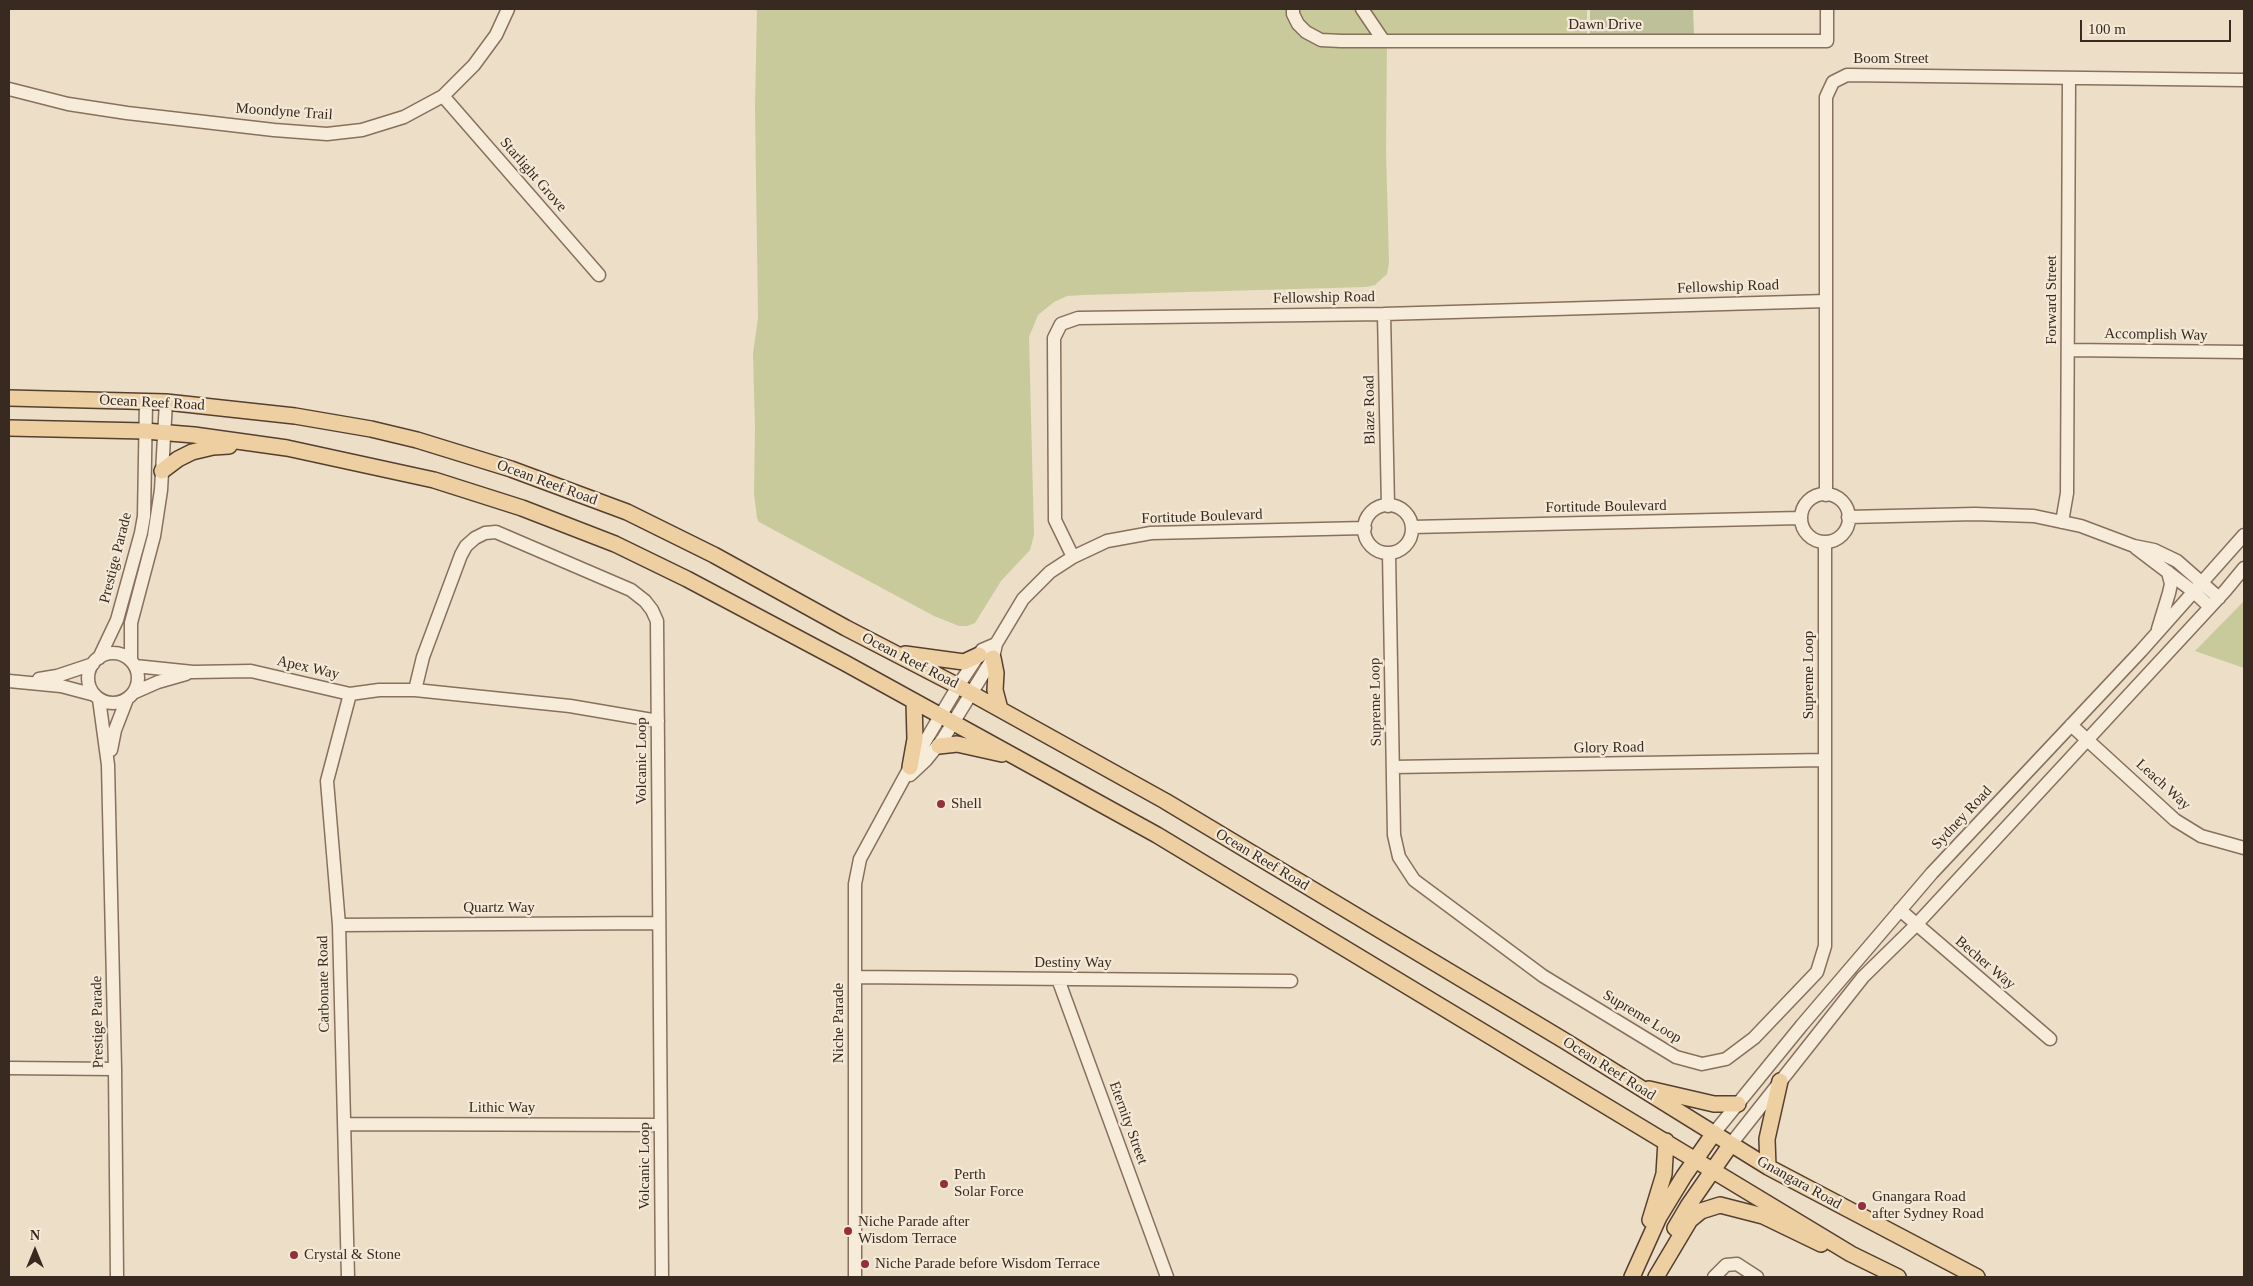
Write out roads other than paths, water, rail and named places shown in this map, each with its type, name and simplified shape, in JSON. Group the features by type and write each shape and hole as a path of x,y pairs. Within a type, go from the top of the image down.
{"main road":[{"name":"Ocean Reef Road","path":"9,398 166,402 295,416 371,430 417,440 511,468 635,516 714,555 965,689 1165,801 1557,1036 1731,1144"},
{"name":"Ocean Reef Road","path":"9,428 164,432 263,444 416,474 513,505 590,534 687,579 1014,755 1165,840 1713,1170"},
{"path":"162,471 178,459 192,452 214,447 263,444"},
{"path":"894,652 957,662 970,660 989,652 996,673 995,690 1000,709"},
{"path":"907,774 915,739 914,701"},
{"path":"938,746 957,744 1014,755"},
{"path":"1768,1167 1767,1139 1780,1081"},
{"path":"1632,1084 1714,1104 1738,1104"},
{"path":"1632,1277 1643,1248 1659,1217 1695,1159 1714,1133"},
{"path":"1643,1248 1650,1216 1664,1174 1666,1141"},
{"path":"1655,1277 1671,1235 1731,1144"},
{"name":"Gnangara Road","path":"1731,1144 1768,1167 1977,1277"},
{"path":"1713,1170 1852,1254 1898,1277"},
{"path":"1655,1277 1690,1220 1701,1211 1720,1205 1763,1216 1812,1241 1852,1254"}],"street":[{"name":"Moondyne Trail","path":"9,89 66,104 127,113 274,130 327,134 362,130 396,119 443,96 474,65 496,35 508,9"},
{"name":"Dawn Drive","path":"1293,9 1293,14 1298,24 1306,32 1321,40 1827,41 1827,9"},
{"path":"1362,9 1383,40"},
{"name":"Boom Street","path":"1826,495 1826,97 1833,82 1847,75 2244,80"},
{"name":"Forward Street","path":"2062,522 2066,493 2069,78"},
{"name":"Starlight Grove","path":"443,96 599,275"},
{"name":"Fellowship Road","path":"1073,557 1055,520 1054,338 1061,324 1078,318 1384,314 1826,301"},
{"name":"Blaze Road","path":"1384,314 1388,506"},
{"name":"Accomplish Way","path":"2068,350 2244,352"},
{"name":"Prestige Parade","path":"96,661 117,620 141,533 144,516 146,401"},
{"name":"Prestige Parade","path":"133,663 130,623 154,536 162,471 166,402"},
{"path":"1826,495 1836,497 1842,502 1848,517 1844,532 1832,541 1825,542 1811,538 1802,526 1800,518 1806,503 1812,498 1826,495"},
{"path":"1388,506 1400,508 1406,513 1412,527 1409,542 1397,552 1389,553 1374,549 1365,536 1364,528 1370,514 1376,509 1388,506"},
{"path":"1848,517 1975,514 2034,516 2081,526 2134,546 2154,550 2176,561 2203,582 2219,598"},
{"name":"Fortitude Boulevard","path":"1412,527 1800,518"},
{"name":"Fortitude Boulevard","path":"965,689 1023,599 1050,572 1073,557 1107,541 1152,533 1364,528"},
{"name":"Volcanic Loop","path":"415,690 423,657 466,546 475,538 485,533 496,532 631,590 645,600 657,621 662,1277"},
{"name":"Sydney Road","path":"1714,1133 1932,873 2156,634 2244,535"},
{"name":"Supreme Loop","path":"1389,553 1394,835 1400,857 1414,880 1543,976 1676,1056 1702,1064 1726,1059 1754,1038 1817,972 1825,946 1825,542"},
{"path":"2134,546 2194,592 2209,606"},
{"path":"1731,1144 1863,977 1916,925 2209,606 2219,598 2244,568"},
{"path":"2156,634 2169,593 2168,572"},
{"path":"9,681 25,681 61,686 110,703 130,696 138,680 133,663 125,656 112,654 58,676 25,681"},
{"path":"96,661 90,670 89,683 97,697"},
{"name":"Apex Way","path":"133,663 193,672 251,671 350,694 379,690 415,690 570,706 658,721"},
{"name":"Apex Way","path":"130,696 158,682 193,672"},
{"name":"Niche Parade","path":"856,1277 855,884 860,859 907,774 947,719 965,689"},
{"name":"Carbonate Road","path":"348,1277 339,925 327,781 350,694"},
{"name":"Prestige Parade","path":"108,765 115,730 130,696"},
{"name":"Prestige Parade","path":"97,697 108,765 115,1069 117,1277"},
{"name":"Niche Parade","path":"907,774 938,746 947,719"},
{"name":"Leach Way","path":"2071,725 2175,820 2201,836 2244,848"},
{"name":"Glory Road","path":"1393,768 1825,760"},
{"name":"Becher Way","path":"1900,910 2050,1039"},
{"name":"Quartz Way","path":"339,925 659,923"},
{"name":"Destiny Way","path":"855,977 1291,981"},
{"name":"Eternity Street","path":"1058,979 1167,1277"},
{"path":"9,1068 115,1069"},
{"name":"Lithic Way","path":"344,1124 661,1125"},
{"path":"1714,1277 1726,1265 1737,1264 1757,1277"}],"place":[{"name":"Shell","path":"941,804"},
{"name":"Perth Solar Force","path":"944,1184"},
{"name":"Gnangara Road after Sydney Road","path":"1862,1206"},
{"name":"Niche Parade after Wisdom Terrace","path":"848,1231"},
{"name":"Crystal & Stone","path":"294,1255"},
{"name":"Niche Parade before Wisdom Terrace","path":"865,1264"}]}
